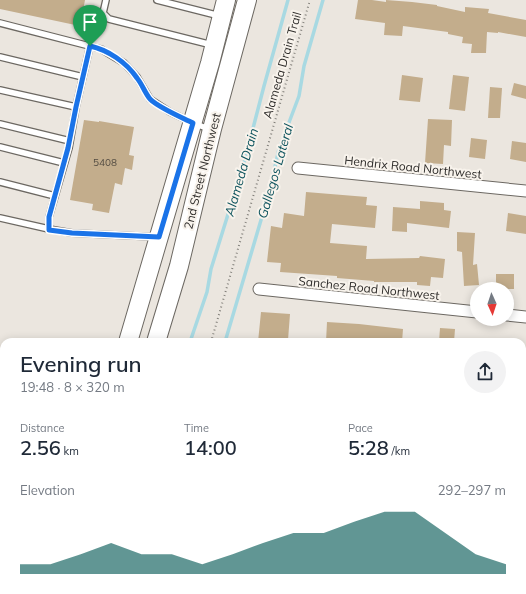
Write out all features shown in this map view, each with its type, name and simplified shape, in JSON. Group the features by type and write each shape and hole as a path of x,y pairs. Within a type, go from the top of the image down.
{"main road":[{"name":"2nd Street Northwest","path":"157,338 179,266 212,129 247,0"},
{"name":"2nd Street Northwest","path":"129,338 193,123 224,8"}],"street":[{"name":"Hendrix Road Northwest","path":"298,168 526,191"},
{"name":"Sanchez Road Northwest","path":"259,289 470,311"},
{"path":"514,316 526,317"}],"lane":[{"path":"106,0 103,13 109,19 214,45"},
{"path":"157,0 224,8"},
{"path":"0,23 102,49 124,63 137,77 150,99 170,112 193,123 212,129"},
{"path":"49,230 49,217 70,141 90,46"},
{"path":"0,57 83,77"},
{"path":"0,90 76,107"},
{"path":"0,124 70,141"},
{"path":"0,147 64,163"},
{"path":"0,182 55,196"},
{"path":"0,218 49,230 72,233 159,237"}],"path":[{"name":"Alameda Drain Trail","path":"212,338 310,0"}],"building":[{"path":"0,0 85,0 80,26 0,9"},
{"path":"358,0 412,2 437,5 465,12 465,7 489,9 488,13 526,20 526,37 498,32 487,32 486,53 471,53 472,44 462,43 463,37 448,34 448,32 403,26 402,36 384,35 385,23 355,19"},
{"path":"402,75 423,78 420,102 399,100"},
{"path":"453,75 469,77 465,111 449,109"},
{"path":"514,83 526,86 526,99 511,95"},
{"path":"490,87 502,88 500,118 488,118"},
{"path":"428,119 452,120 451,146 444,145 443,164 425,163"},
{"path":"84,120 134,127 129,155 134,156 132,170 125,168 122,185 115,183 109,213 92,210 93,204 70,200"},
{"path":"471,138 487,140 485,159 469,157"},
{"path":"512,141 526,143 526,162 510,159"},
{"path":"306,192 367,197 366,205 377,206 375,228 332,224 330,243 367,246 366,259 419,258 420,256 445,259 443,278 431,277 430,286 417,285 417,282 374,282 337,278 337,276 280,272 281,263 267,262 271,226 282,228 284,213 304,216"},
{"path":"420,201 444,203 444,210 451,211 449,228 407,223 407,232 392,231 393,207 420,209"},
{"path":"508,213 526,216 526,234 506,231"},
{"path":"457,232 475,233 473,265 477,264 479,282 470,282 470,286 464,286 462,252 457,251"},
{"path":"496,274 514,274 514,282 496,282"},
{"path":"261,312 290,314 288,338 258,338"},
{"path":"327,322 403,329 402,338 326,338"},
{"path":"440,328 455,329 454,338 439,338"}],"waterway":[{"name":"Alameda Drain","path":"191,338 207,292 211,269 244,163 288,0"},
{"name":"Gallegos Lateral","path":"226,338 269,193 279,149 299,96 304,66 323,0"}],"route":[{"path":"90,46 102,49 124,63 137,77 150,99 170,112 193,123 159,237 72,233 49,230 49,217 68,148 90,46"}]}
